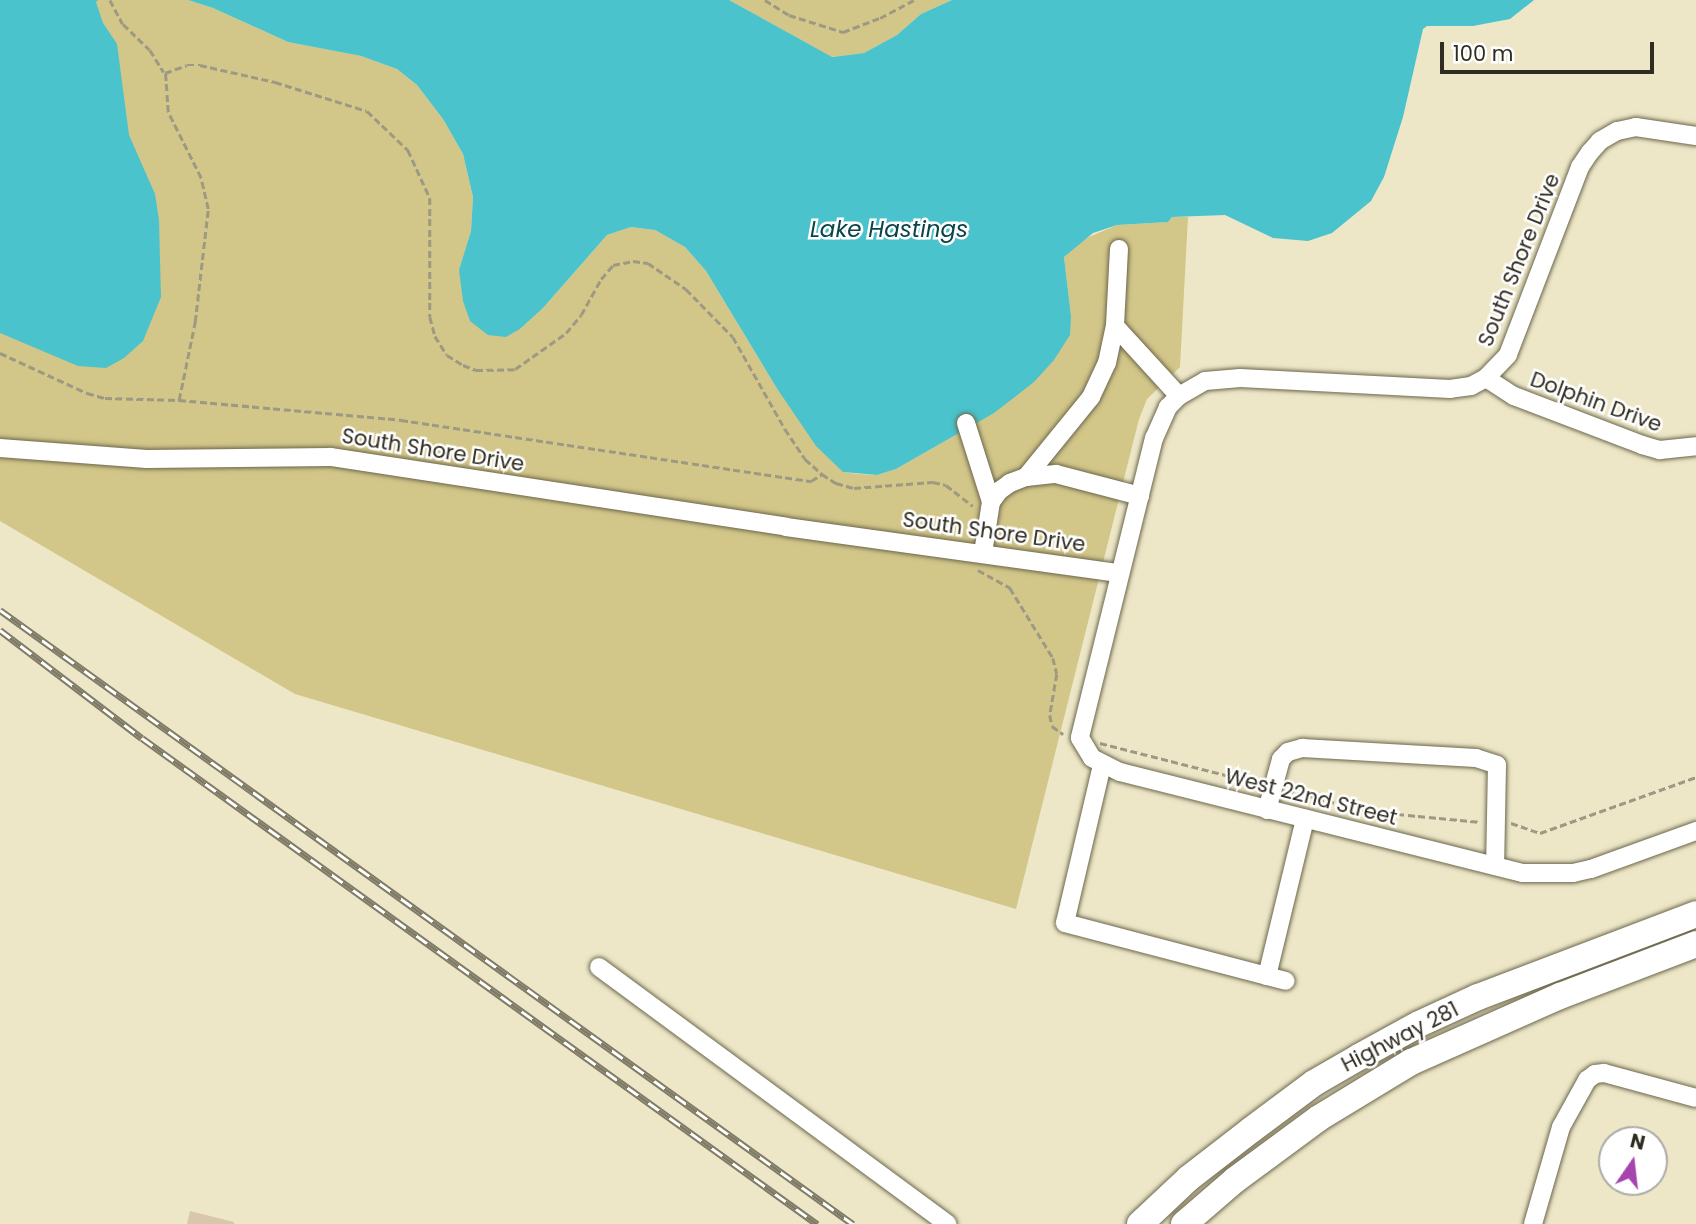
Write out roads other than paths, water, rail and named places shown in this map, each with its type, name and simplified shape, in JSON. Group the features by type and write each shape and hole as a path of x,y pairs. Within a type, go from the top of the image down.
{"highway":[{"name":"Highway 281","path":"1140,1224 1189,1178 1240,1138 1314,1083 1359,1056 1419,1024 1478,998 1696,914"},
{"name":"Highway 281","path":"1184,1224 1235,1180 1310,1125 1411,1062 1547,1001 1696,944"}],"street":[{"name":"South Shore Drive","path":"1179,396 1205,382 1240,378 1450,389 1471,386 1486,378 1508,355 1580,167 1590,152 1600,141 1617,131 1636,127 1696,136"},
{"path":"983,553 989,509 999,491 1026,477 1091,397 1107,363 1115,326 1119,249"},
{"path":"1115,326 1179,396 1161,420 1119,573 1080,738 1092,758 1109,768 1065,923 1286,981"},
{"name":"Dolphin Drive","path":"1486,378 1514,396 1642,445 1660,450 1696,446"},
{"path":"966,424 989,509"},
{"name":"South Shore Drive","path":"0,448 146,459 321,456 786,527 1119,573"},
{"path":"1026,477 1070,476 1140,496"},
{"path":"1267,810 1281,759 1288,752 1302,748 1476,758 1497,765 1495,866"},
{"name":"West 22nd Street","path":"1109,768 1523,873 1573,873 1696,831"},
{"path":"1267,976 1305,819"},
{"path":"599,967 948,1224"},
{"path":"1533,1224 1561,1127 1587,1080 1594,1074 1604,1073 1696,1098"}],"water":[{"path":"0,0 98,0 96,2 103,23 117,44 129,135 155,194 159,220 161,297 143,341 124,358 106,368 78,366 0,333"},
{"name":"Lake Hastings","path":"188,0 729,0 832,57 864,53 897,35 921,14 952,0 1534,0 1510,19 1473,26 1427,26 1423,29 1403,117 1384,177 1371,201 1332,233 1308,241 1273,238 1225,215 1172,217 1168,222 1117,225 1093,233 1064,257 1071,316 1070,335 1054,360 1034,382 994,413 896,469 877,475 843,472 816,446 776,387 706,271 685,247 655,230 631,227 607,235 543,308 520,329 506,337 488,335 470,321 463,301 459,270 471,231 473,197 463,154 443,119 417,85 397,69 361,56 288,42 213,8"}],"railway":[{"path":"0,610 853,1224"},
{"path":"0,630 142,738 817,1224"}]}
